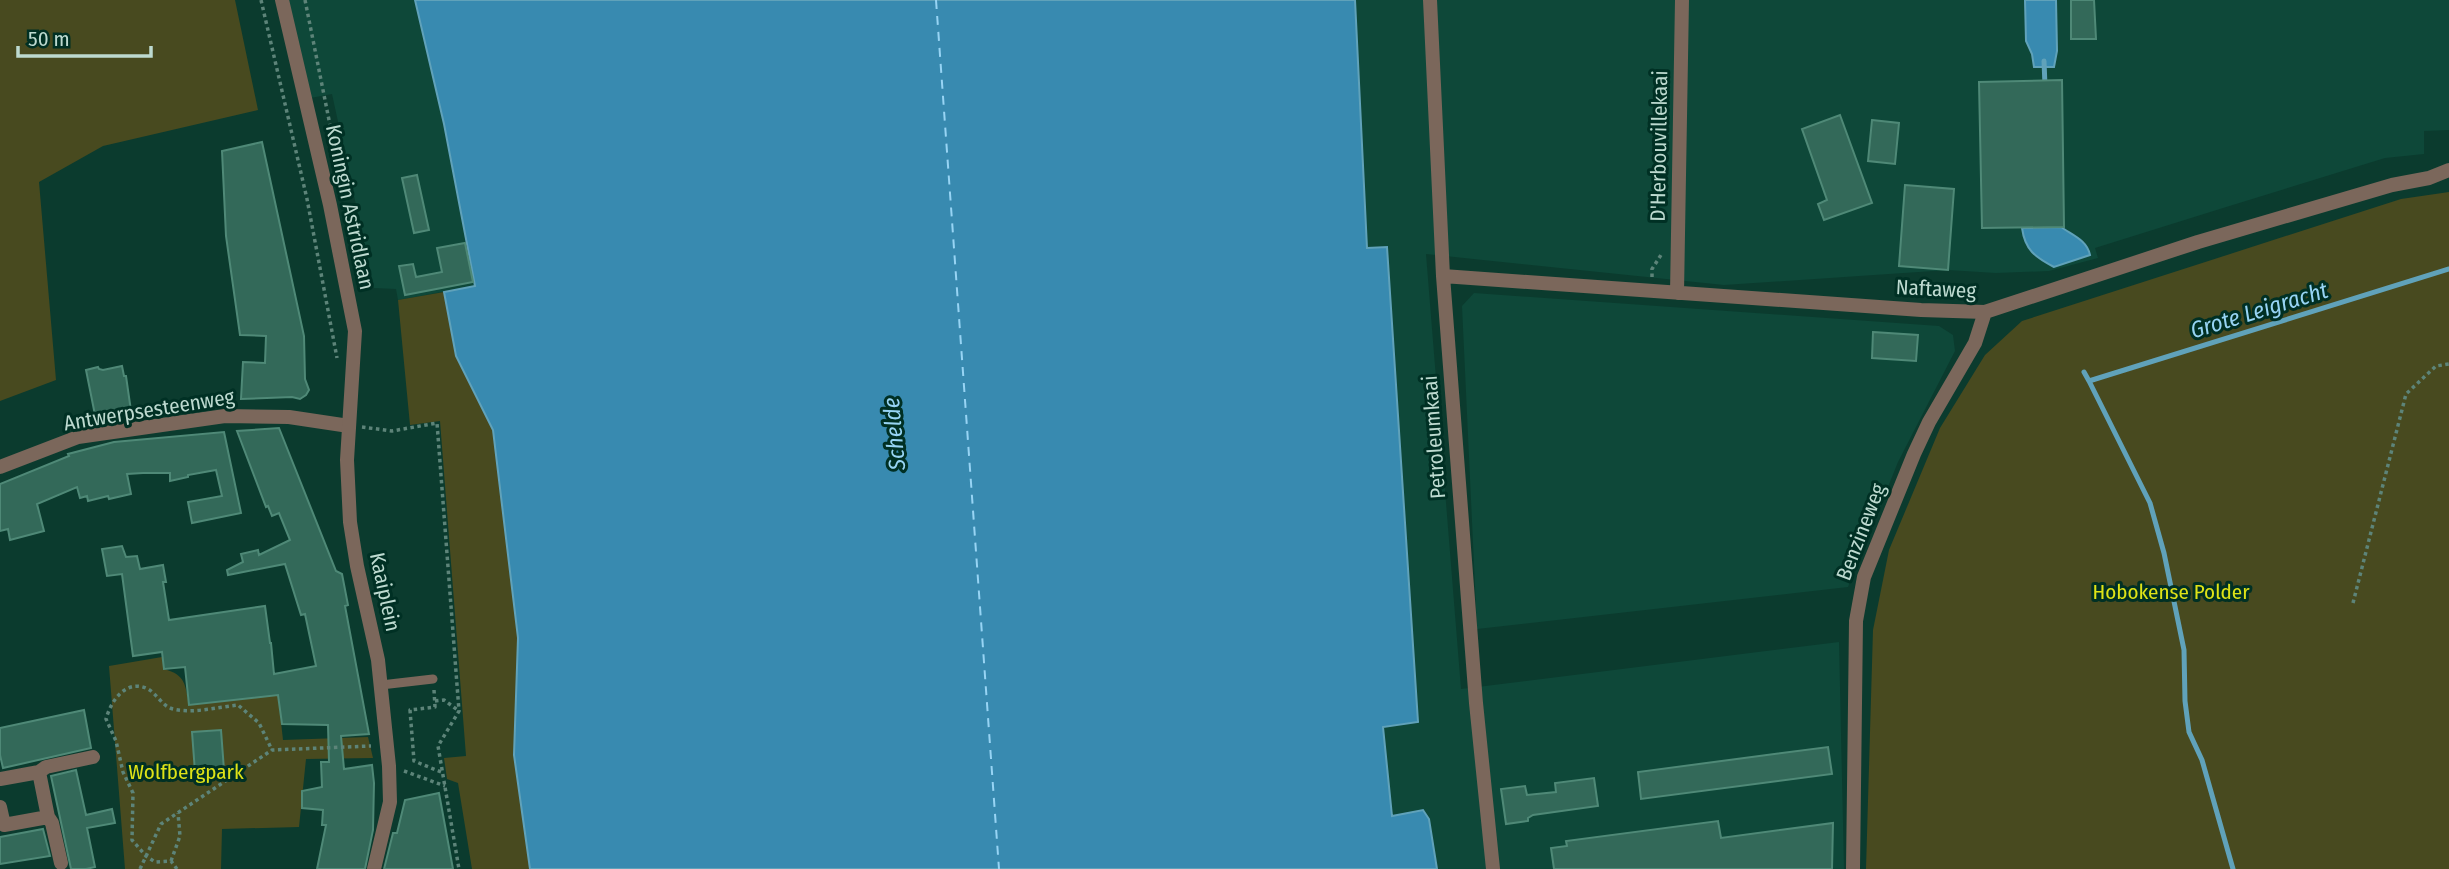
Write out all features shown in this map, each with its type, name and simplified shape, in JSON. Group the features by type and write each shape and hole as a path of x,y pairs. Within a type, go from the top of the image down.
{"street":[{"name":"Koningin Astridlaan","path":"282,0 330,205 355,331 349,426"},
{"name":"Petroleumkaai","path":"1430,0 1443,276 1476,703 1493,869"},
{"name":"D'Herbouvillekaai","path":"1677,293 1682,0"},
{"name":"Naftaweg","path":"1443,276 1985,312 2198,242 2392,185 2429,178 2449,170"},
{"name":"Benzineweg","path":"1853,869 1856,621 1864,577 1914,454 1929,422 1975,343 1985,312"},
{"name":"Antwerpsesteenweg","path":"0,467 78,437 225,416 289,416 349,426"},
{"name":"Kaaiplein","path":"349,426 347,460 350,522 382,685 389,766 390,802 374,869"},
{"path":"0,779 39,772 46,767 93,757"},
{"path":"39,772 61,863"},
{"path":"0,807 4,825 48,817"}],"lane":[{"path":"382,685 433,679"}],"path":[{"path":"261,0 307,199 337,359"},
{"path":"2353,603 2406,394 2436,366 2449,365"},
{"path":"349,426 392,431 437,423 459,711 438,746 459,869"},
{"path":"433,679 435,707 410,710 414,761 441,772"},
{"path":"171,861 155,862 146,856 132,839 132,793 123,772 116,741 106,719 111,704 123,691 135,687 146,688 170,709 238,705 259,723 272,750"},
{"path":"435,701 444,701 459,711"},
{"path":"140,869 161,824 272,750 387,746"},
{"path":"389,766 445,786"},
{"path":"171,861 180,836 178,813"},
{"path":"171,861 177,869"}],"shaded area":[{"path":"282,0 415,0 444,124 475,286 398,300 396,289 374,288 332,94 305,99"},
{"path":"1355,0 2449,0 2449,130 2424,131 2424,154 2385,158 2223,208 2095,248 2098,258 2049,271 1996,273 1948,270 1724,285 1426,254 1461,689 1839,642 1844,869 1437,869 1429,819 1392,816 1382,726 1418,722 1387,247 1367,248"},
{"path":"1474,293 1939,326 1953,335 1955,351 1898,462 1848,587 1477,629 1462,306"}],"green space":[{"path":"0,0 235,0 258,110 103,146 39,182 56,380 0,401"},
{"name":"Hobokense Polder","path":"2449,192 2449,869 1866,869 1873,630 1889,550 1940,428 1985,355 2022,321 2401,199"},
{"path":"444,292 456,356 493,430 518,638 514,755 530,869 472,869 458,783 447,779 444,758 466,756 440,421 410,425 398,300"},
{"name":"Wolfbergpark","path":"162,657 164,669 181,678 189,704 278,695 283,740 368,737 373,758 306,759 299,827 222,829 221,869 125,869 109,666"}],"water":[{"name":"Schelde","path":"415,0 1355,0 1367,248 1387,247 1418,722 1383,727 1392,816 1423,810 1429,819 1437,869 530,869 514,755 518,638 493,430 456,356 444,292 475,286 444,124"},
{"path":"2025,0 2056,0 2057,51 2054,67 2034,67 2026,41"},
{"path":"2061,227 2082,242 2090,255 2054,267 2032,252 2022,228"}],"building":[{"path":"2071,0 2094,0 2096,39 2071,39"},
{"path":"2062,80 2064,227 1982,228 1979,82"},
{"path":"1840,115 1872,203 1824,220 1818,204 1827,200 1802,129"},
{"path":"1872,120 1899,123 1895,164 1868,161"},
{"path":"262,142 304,336 305,379 309,390 300,399 241,399 243,362 265,363 266,336 240,335 226,236 222,151"},
{"path":"417,175 429,230 414,233 402,178"},
{"path":"1905,185 1954,189 1948,270 1899,266"},
{"path":"465,243 473,282 405,295 399,266 413,264 416,277 442,272 437,248"},
{"path":"1873,332 1918,335 1916,361 1872,358"},
{"path":"122,366 131,411 95,415 86,370"},
{"path":"279,428 336,571 342,574 348,605 345,606 369,734 341,736 344,769 372,765 374,783 373,830 365,869 317,869 326,825 322,825 323,810 302,808 302,791 322,787 321,762 329,762 328,725 282,724 278,695 189,705 185,667 164,669 162,652 133,656 122,574 107,576 102,549 122,546 126,557 137,556 140,569 163,565 169,620 265,606 274,674 316,666 305,614 301,615 285,564 228,575 227,570 243,562 241,554 258,550 259,555 290,540 279,513 272,516 268,506 266,507 237,431"},
{"path":"224,432 241,513 192,523 188,502 222,496 216,470 170,481 170,473 127,474 131,494 88,501 87,496 80,498 77,487 37,504 44,531 10,540 8,529 0,531 0,484 69,456 68,454 114,442"},
{"path":"84,710 91,748 3,768 0,728"},
{"path":"221,730 224,770 195,772 192,732"},
{"path":"1828,747 1832,774 1641,799 1638,772"},
{"path":"76,770 86,815 112,809 115,823 87,828 95,867 86,869 71,869 51,776"},
{"path":"1594,778 1598,806 1533,815 1528,821 1506,824 1501,789 1525,786 1527,795 1556,792 1555,783"},
{"path":"439,793 453,869 384,869 405,800"},
{"path":"1718,821 1721,838 1833,823 1832,869 1554,869 1551,848 1567,846 1566,841"},
{"path":"43,829 50,856 0,864 0,837"}],"waterway":[{"name":"Grote Leigracht","path":"2044,61 2045,86"},
{"name":"Grote Leigracht","path":"2084,372 2089,381 2449,269"},
{"path":"2089,381 2150,503 2164,553 2184,650 2185,701 2189,732 2202,760 2233,869"}],"ferry route":[{"path":"936,0 999,869"}]}
